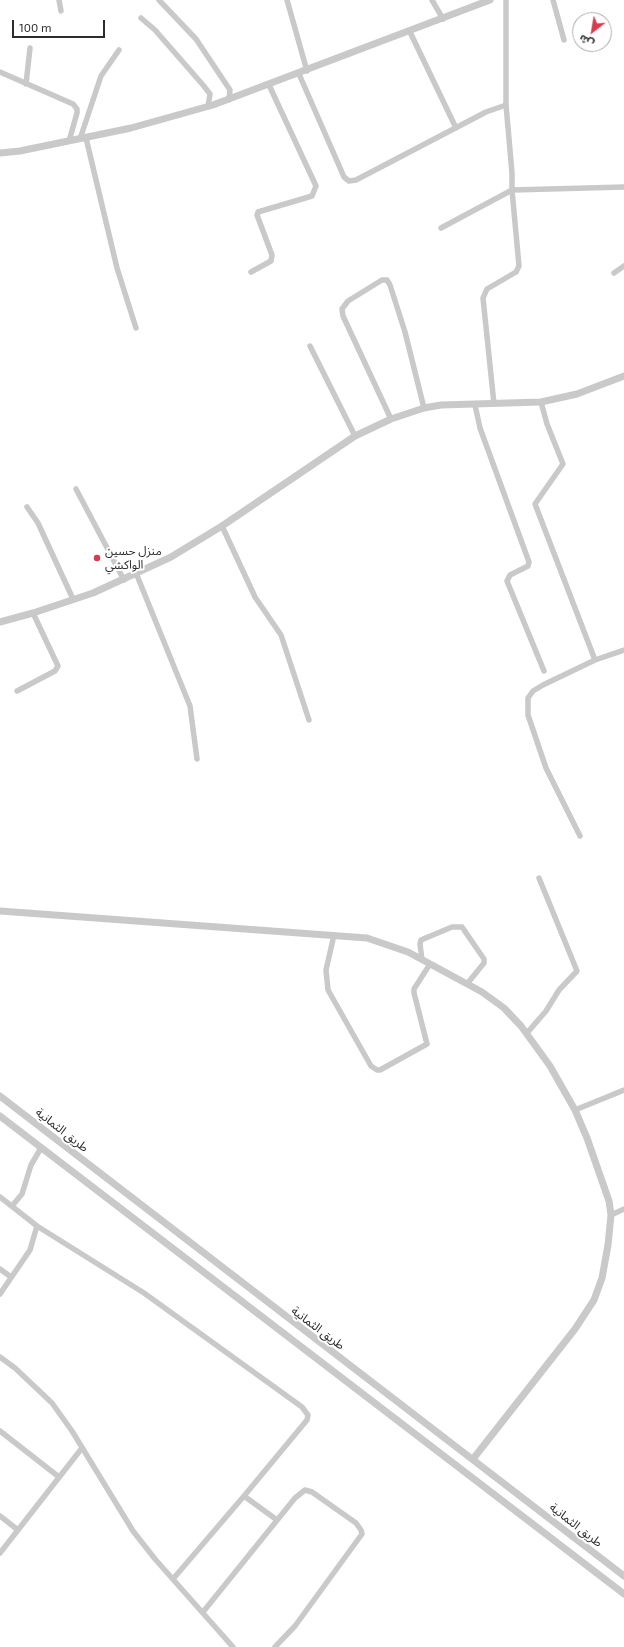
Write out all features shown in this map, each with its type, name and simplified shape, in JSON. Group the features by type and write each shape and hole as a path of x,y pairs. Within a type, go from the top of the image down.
{"street":[{"path":"59,0 61,11"},
{"path":"159,0 196,39 230,90 229,100"},
{"path":"286,0 307,71"},
{"path":"432,0 443,19"},
{"path":"0,153 70,142 208,107 410,32 490,0"},
{"path":"494,404 483,298 487,289 516,272 519,266 506,105 506,0"},
{"path":"553,0 564,40"},
{"path":"141,18 155,30 210,94 208,107"},
{"path":"410,32 456,128"},
{"path":"26,84 30,48"},
{"path":"119,50 102,76 83,139 117,268 136,328"},
{"path":"0,72 73,104 77,109 70,142"},
{"path":"299,74 344,177 349,181 356,180 486,112 506,105"},
{"path":"251,272 271,261 272,255 257,215 258,212 312,196 316,190 316,186 269,85"},
{"path":"441,228 512,190 624,187"},
{"path":"614,273 624,266"},
{"path":"391,418 343,316 342,309 343,305 348,301 382,280 387,280 390,284 405,332 424,408"},
{"path":"310,346 355,436"},
{"path":"0,622 33,613 124,580 171,557 222,526 355,436 391,418 424,408 475,404 541,402 577,394 624,376"},
{"path":"541,402 562,466 535,504 595,660"},
{"path":"475,404 482,435 530,562 528,566 510,575 507,581 544,671"},
{"path":"76,489 124,580"},
{"path":"27,507 38,523 74,599"},
{"path":"222,526 255,597 281,635 310,720"},
{"path":"136,573 190,706 197,759"},
{"path":"17,691 55,671 58,666 33,613"},
{"path":"580,836 546,768 532,726 527,702 530,694 537,688 595,660 624,650"},
{"path":"528,1033 546,1011 559,990 577,971 539,878"},
{"path":"0,911 334,934 367,938 408,952 467,984 494,1000 513,1016 528,1033 550,1066 575,1110 605,1189 611,1215 606,1262 599,1290 575,1329 473,1459"},
{"path":"422,960 420,944 422,940 452,927 462,927 484,959 484,963 467,984"},
{"path":"334,934 326,970 328,990 372,1066 377,1070 380,1070 427,1044 414,989 430,964"},
{"path":"575,1110 624,1090"},
{"name":"طريق الثمانية","path":"0,1096 624,1576"},
{"path":"0,1116 624,1594"},
{"path":"12,1206 22,1194 30,1169 41,1148"},
{"path":"0,1197 37,1226 144,1293 305,1410 307,1420 173,1579"},
{"path":"611,1215 624,1209"},
{"path":"0,1294 32,1246 37,1226"},
{"path":"0,1269 11,1277"},
{"path":"0,1357 15,1368 52,1403 82,1448 133,1531 233,1647"},
{"path":"0,1431 59,1478"},
{"path":"0,1553 82,1448"},
{"path":"203,1612 295,1498 305,1490 312,1492 349,1517 359,1526 362,1534 295,1626 275,1647"},
{"path":"244,1496 277,1520"},
{"path":"0,1516 18,1530"}],"place":[{"name":"منزل حسين الواكشي","path":"97,558"}]}
